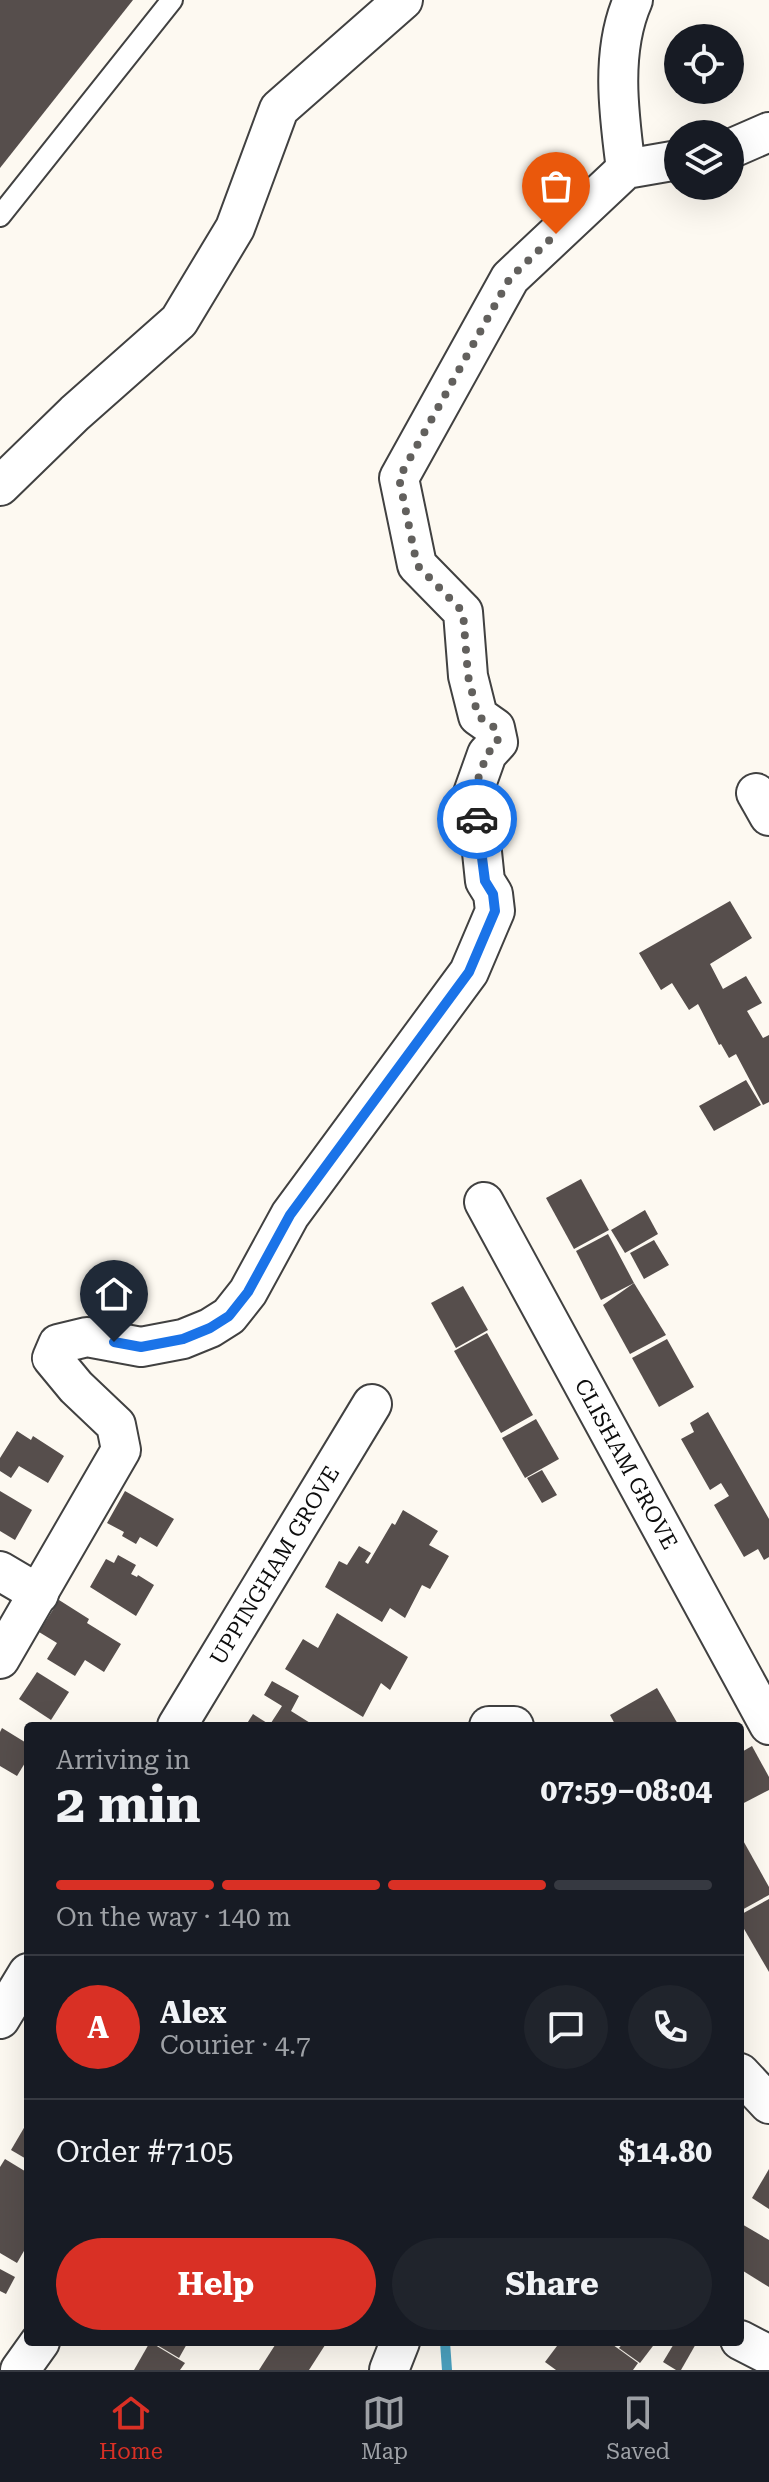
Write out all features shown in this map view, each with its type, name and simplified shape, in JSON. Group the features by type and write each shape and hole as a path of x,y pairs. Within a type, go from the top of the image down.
{"street":[{"path":"0,486 75,413 179,321 235,228 279,109 403,0"},
{"path":"626,169 617,103 624,20 633,0"},
{"path":"744,143 769,132"},
{"path":"0,1659 121,1450 116,1425 76,1387 52,1358 58,1344 87,1337 141,1347 183,1339 229,1316 248,1292 290,1215 469,972 495,911 493,894 485,881 472,796 487,754 498,742 495,728 478,716 468,676 463,612 417,565 399,478 510,278 626,169 664,162"},
{"name":"CLISHAM GROVE","path":"484,1202 769,1725"},
{"name":"UPPINGHAM GROVE","path":"179,1722 372,1404"},
{"path":"0,1571 39,1594"},
{"path":"0,2019 24,1980"},
{"path":"744,2077 769,2104"},
{"path":"744,2342 769,2355"},
{"path":"20,2370 37,2346"},
{"path":"389,2370 398,2346"}],"lane":[{"path":"0,216 172,0"}],"building":[{"path":"0,0 133,0 0,168"},
{"path":"730,901 752,938 710,964 723,989 746,976 762,1003 747,1011 763,1038 769,1035 769,1102 763,1105 736,1054 729,1058 719,1045 698,1004 689,1010 672,983 661,990 639,953"},
{"path":"746,1080 761,1105 714,1131 699,1106"},
{"path":"581,1179 609,1230 574,1249 546,1198"},
{"path":"645,1210 658,1234 625,1253 611,1230"},
{"path":"608,1234 634,1283 601,1300 576,1251"},
{"path":"654,1240 669,1265 644,1279 630,1253"},
{"path":"634,1283 666,1335 630,1354 603,1305"},
{"path":"463,1286 488,1330 456,1348 431,1303"},
{"path":"487,1333 533,1415 501,1433 454,1351"},
{"path":"667,1339 694,1387 659,1407 632,1358"},
{"path":"708,1412 769,1519 769,1557 764,1560 758,1549 744,1557 714,1505 729,1496 721,1483 710,1490 681,1439 694,1432 690,1423"},
{"path":"536,1419 559,1459 525,1478 502,1438"},
{"path":"17,1431 31,1440 33,1436 64,1456 48,1483 19,1466 11,1478 0,1471 0,1458"},
{"path":"542,1470 557,1495 542,1503 527,1478"},
{"path":"0,1491 32,1510 15,1540 0,1531"},
{"path":"125,1491 174,1519 157,1547 140,1537 136,1544 122,1536 124,1532 107,1523"},
{"path":"403,1510 438,1531 429,1545 449,1556 430,1589 422,1585 405,1618 390,1608 382,1622 325,1587 339,1561 347,1565 359,1546 371,1553 365,1562 368,1564"},
{"path":"118,1555 136,1565 131,1574 154,1585 136,1616 90,1587 106,1559 114,1563"},
{"path":"59,1600 89,1619 87,1623 121,1644 104,1672 85,1660 75,1676 47,1659 57,1643 39,1632"},
{"path":"337,1613 408,1657 390,1690 381,1683 363,1717 285,1669 303,1639 318,1648"},
{"path":"37,1672 69,1692 51,1720 19,1699"},
{"path":"272,1681 299,1696 291,1711 309,1722 272,1722 282,1706 264,1695"},
{"path":"657,1688 677,1722 614,1722 610,1715"},
{"path":"253,1714 265,1722 248,1722"},
{"path":"2,1728 24,1742 24,1765 17,1776 0,1766"},
{"path":"752,1746 769,1777 769,1790 744,1803 744,1751"},
{"path":"744,1842 769,1887 769,1895 744,1909"},
{"path":"769,1899 769,1972 744,1929 744,1913"},
{"path":"24,2128 24,2158 11,2150"},
{"path":"5,2159 24,2171 24,2251 17,2263 0,2253 0,2167"},
{"path":"769,2169 769,2209 752,2198"},
{"path":"744,2225 769,2240 769,2287 744,2271"},
{"path":"0,2269 15,2277 6,2294 0,2291"},
{"path":"148,2346 157,2346 185,2363 180,2370 134,2370"},
{"path":"159,2346 186,2346 179,2358"},
{"path":"274,2346 324,2346 309,2370 259,2370"},
{"path":"557,2346 615,2346 638,2363 633,2370 556,2370 545,2362"},
{"path":"621,2346 653,2346 640,2363 619,2348"},
{"path":"673,2346 695,2346 681,2370 663,2362"}],"waterway":[{"path":"445,2346 447,2370"}],"way so far":[{"path":"477,819 472,796 487,754 498,742 495,728 478,716 468,676 463,612 417,565 399,478 510,278 556,234"}],"route":[{"path":"114,1342 141,1347 183,1339 229,1316 248,1292 290,1215 469,972 495,911 493,894 485,881 477,819"}]}
